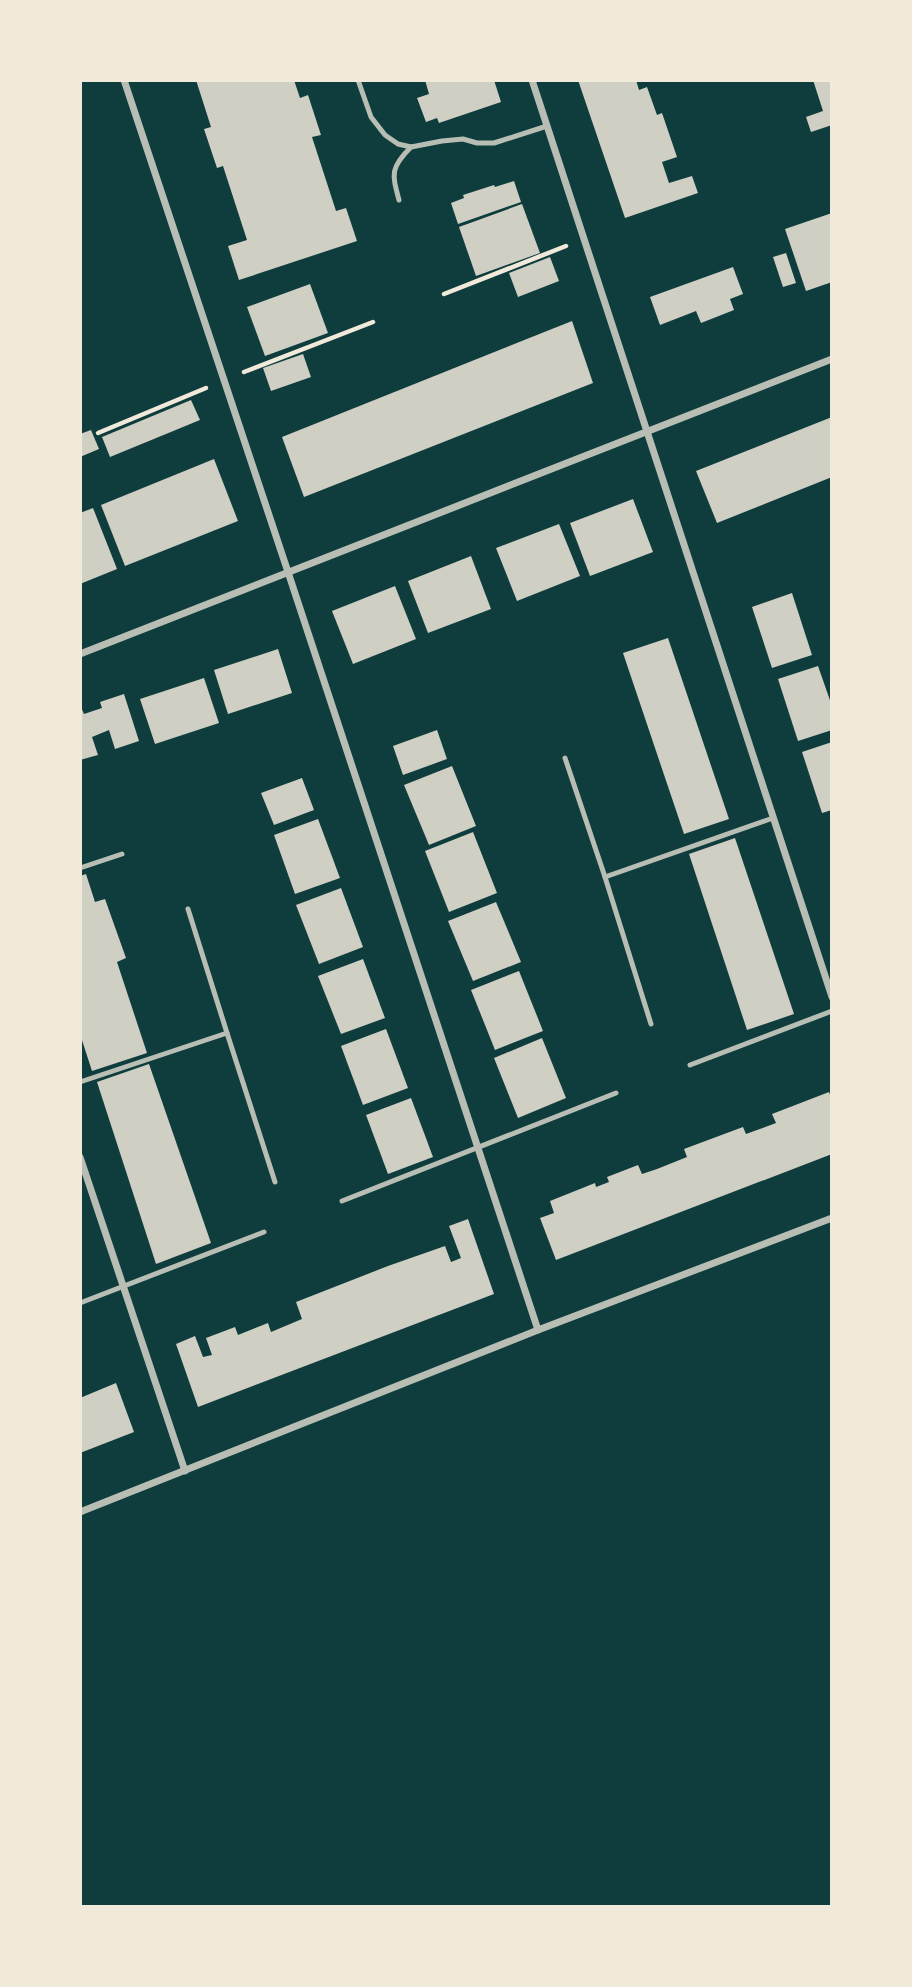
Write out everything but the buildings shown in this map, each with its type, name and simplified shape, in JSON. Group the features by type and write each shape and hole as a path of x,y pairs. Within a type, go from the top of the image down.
{"street":[{"path":"124,80 538,1330"},
{"path":"532,80 831,997"},
{"path":"80,654 831,359"},
{"path":"80,1157 185,1471"},
{"path":"80,1512 538,1330 831,1218"}],"lane":[{"path":"358,80 371,117 386,135 398,144 411,147 463,139 477,143 494,143 547,126"},
{"path":"399,200 393,176 400,158 411,147"},
{"path":"565,758 651,1024"},
{"path":"605,877 773,818"},
{"path":"80,868 122,854"},
{"path":"188,909 275,1182"},
{"path":"690,1065 831,1011"},
{"path":"80,1083 227,1033"},
{"path":"342,1201 617,1093"},
{"path":"80,1303 264,1232"}],"path":[{"path":"444,294 584,239"},
{"path":"98,433 373,322"}]}
